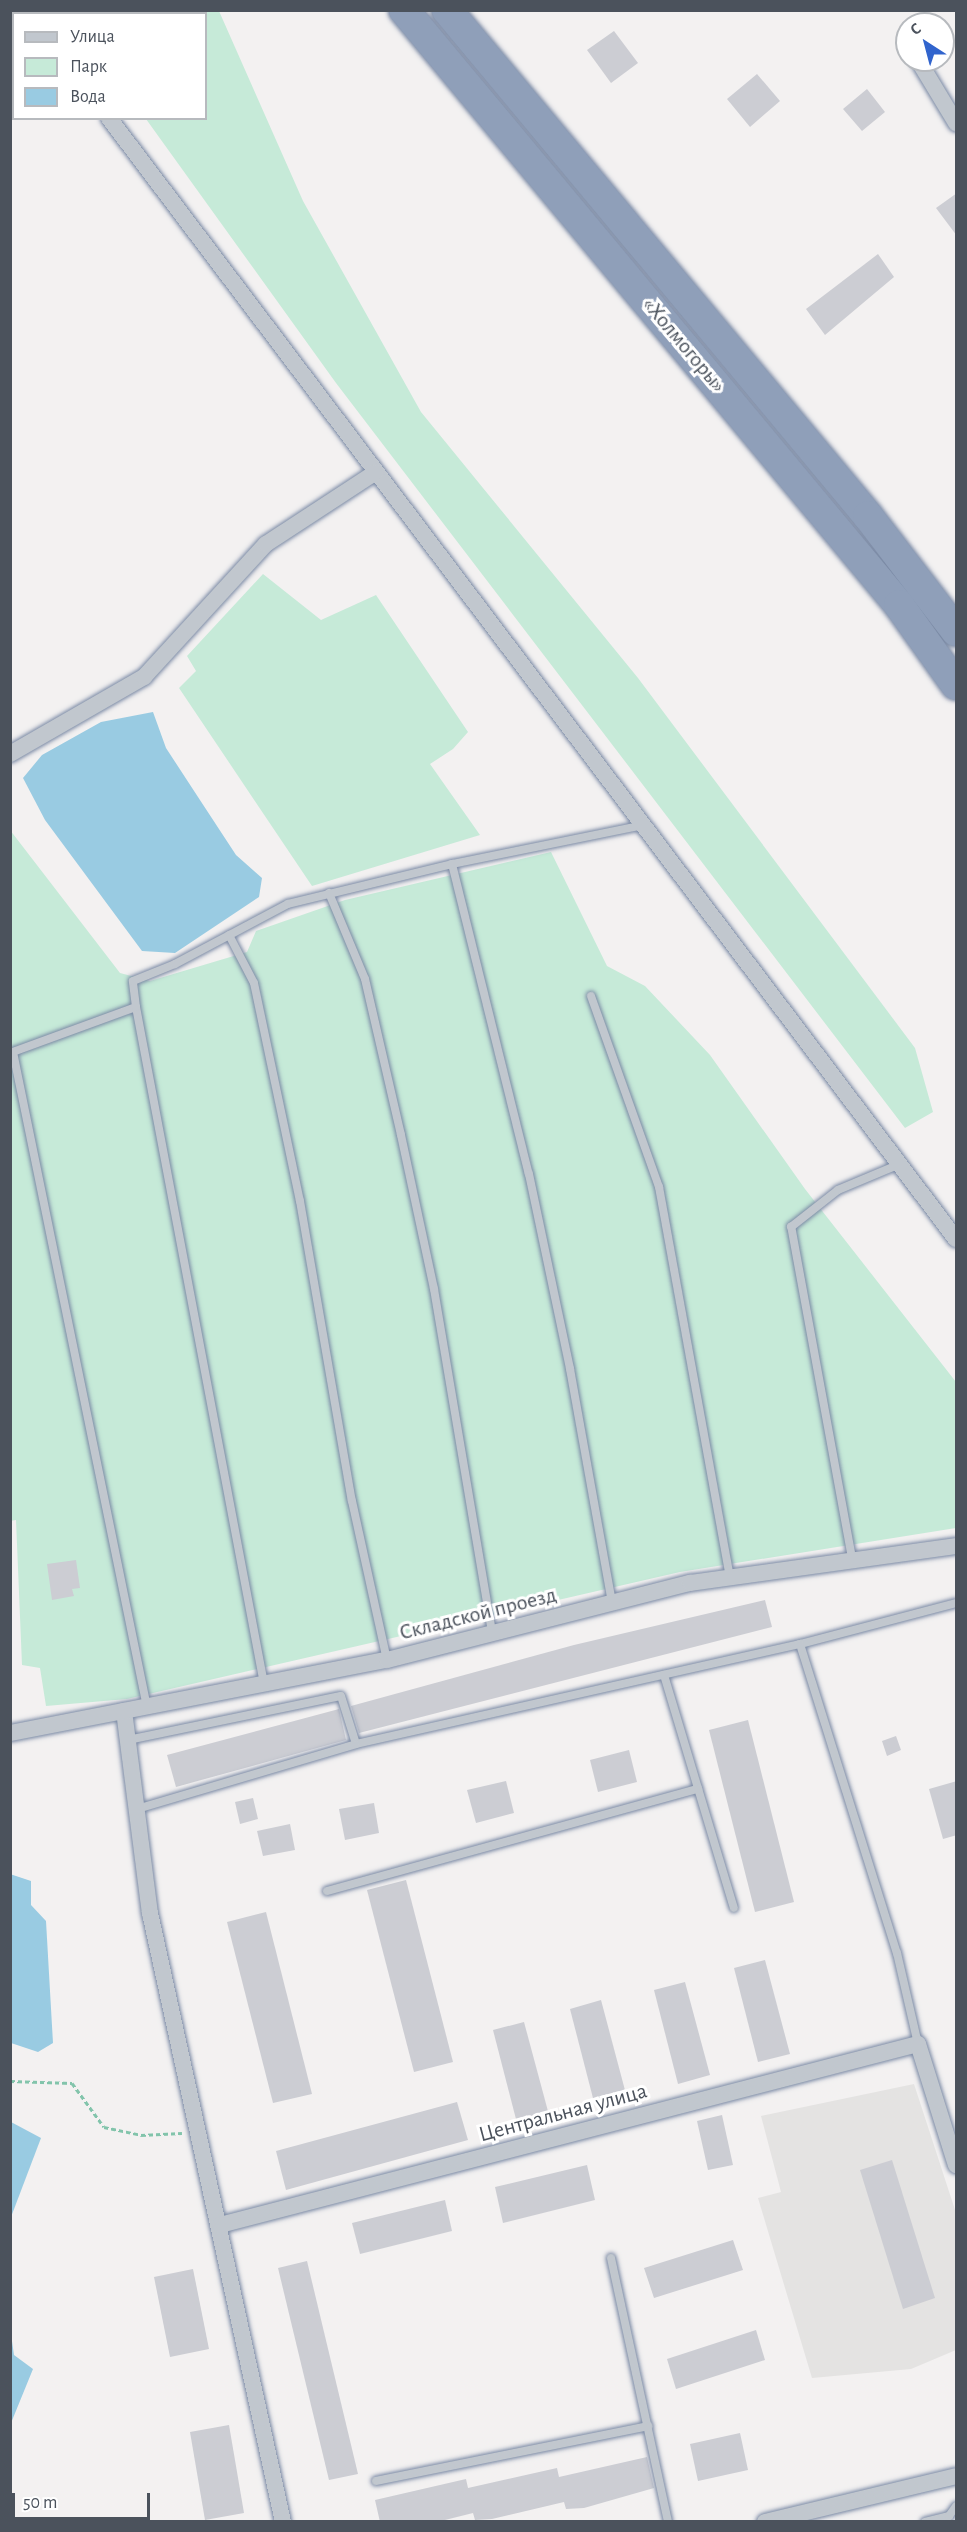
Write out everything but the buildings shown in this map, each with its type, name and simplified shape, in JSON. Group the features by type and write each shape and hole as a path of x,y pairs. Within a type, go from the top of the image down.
{"highway":[{"name":"«Холмогоры»","path":"405,10 898,605 957,685"},
{"name":"«Холмогоры»","path":"447,10 867,516 957,631"}],"street":[{"path":"925,72 957,123"},
{"path":"111,120 957,1239"},
{"path":"10,753 144,677 266,544 376,472"},
{"name":"Складской проезд","path":"10,1733 387,1660 612,1603 730,1576 852,1558 957,1546"},
{"path":"124,1711 150,1913 220,2225 251,2383 283,2522"},
{"path":"918,2044 953,2142 957,2165"},
{"name":"Центральная улица","path":"220,2225 918,2044"},
{"path":"765,2522 805,2517 957,2476"}],"lane":[{"path":"264,1684 136,1007 133,981 288,904 452,864 643,825"},
{"path":"452,864 529,1174 570,1369 612,1603"},
{"path":"329,893 365,979 401,1135 434,1289 492,1633"},
{"path":"229,935 254,983 300,1201 352,1501 387,1660"},
{"path":"591,996 659,1187 730,1576"},
{"path":"136,1007 12,1052 147,1707"},
{"path":"852,1558 791,1227 838,1190 900,1164"},
{"path":"137,1809 356,1744 800,1644 957,1604"},
{"path":"800,1644 897,1953 918,2044"},
{"path":"664,1675 734,1908"},
{"path":"128,1740 341,1696 356,1744"},
{"path":"327,1891 698,1789"},
{"path":"611,2259 668,2522"},
{"path":"376,2481 648,2426"},
{"path":"925,2522 950,2519 957,2506"}],"path":[{"path":"10,2081 72,2083 104,2127 141,2135 199,2132"}],"shaded area":[{"path":"914,2084 956,2213 956,2350 911,2369 812,2378 758,2198 781,2192 761,2116"}],"green space":[{"path":"69,11 219,11 303,201 421,412 638,678 915,1048 933,1112 905,1128 336,383 147,120 207,120 207,12"},
{"path":"263,574 321,620 376,595 468,732 453,749 430,764 480,835 312,886 179,688 196,671 187,656"},
{"path":"10,830 120,973 150,981 247,952 256,931 345,900 551,852 607,966 645,986 710,1055 805,1189 956,1382 956,1528 680,1572 127,1699 46,1706 40,1668 22,1665 16,1520 10,1521"}],"water":[{"path":"153,712 166,748 236,855 262,878 259,897 175,953 142,951 45,820 23,778 42,755 101,722"},
{"path":"10,1874 31,1881 31,1905 46,1921 53,2043 38,2052 11,2043"},
{"path":"10,2122 41,2138 11,2217"},
{"path":"11,2334 14,2355 33,2369 11,2423"}]}
